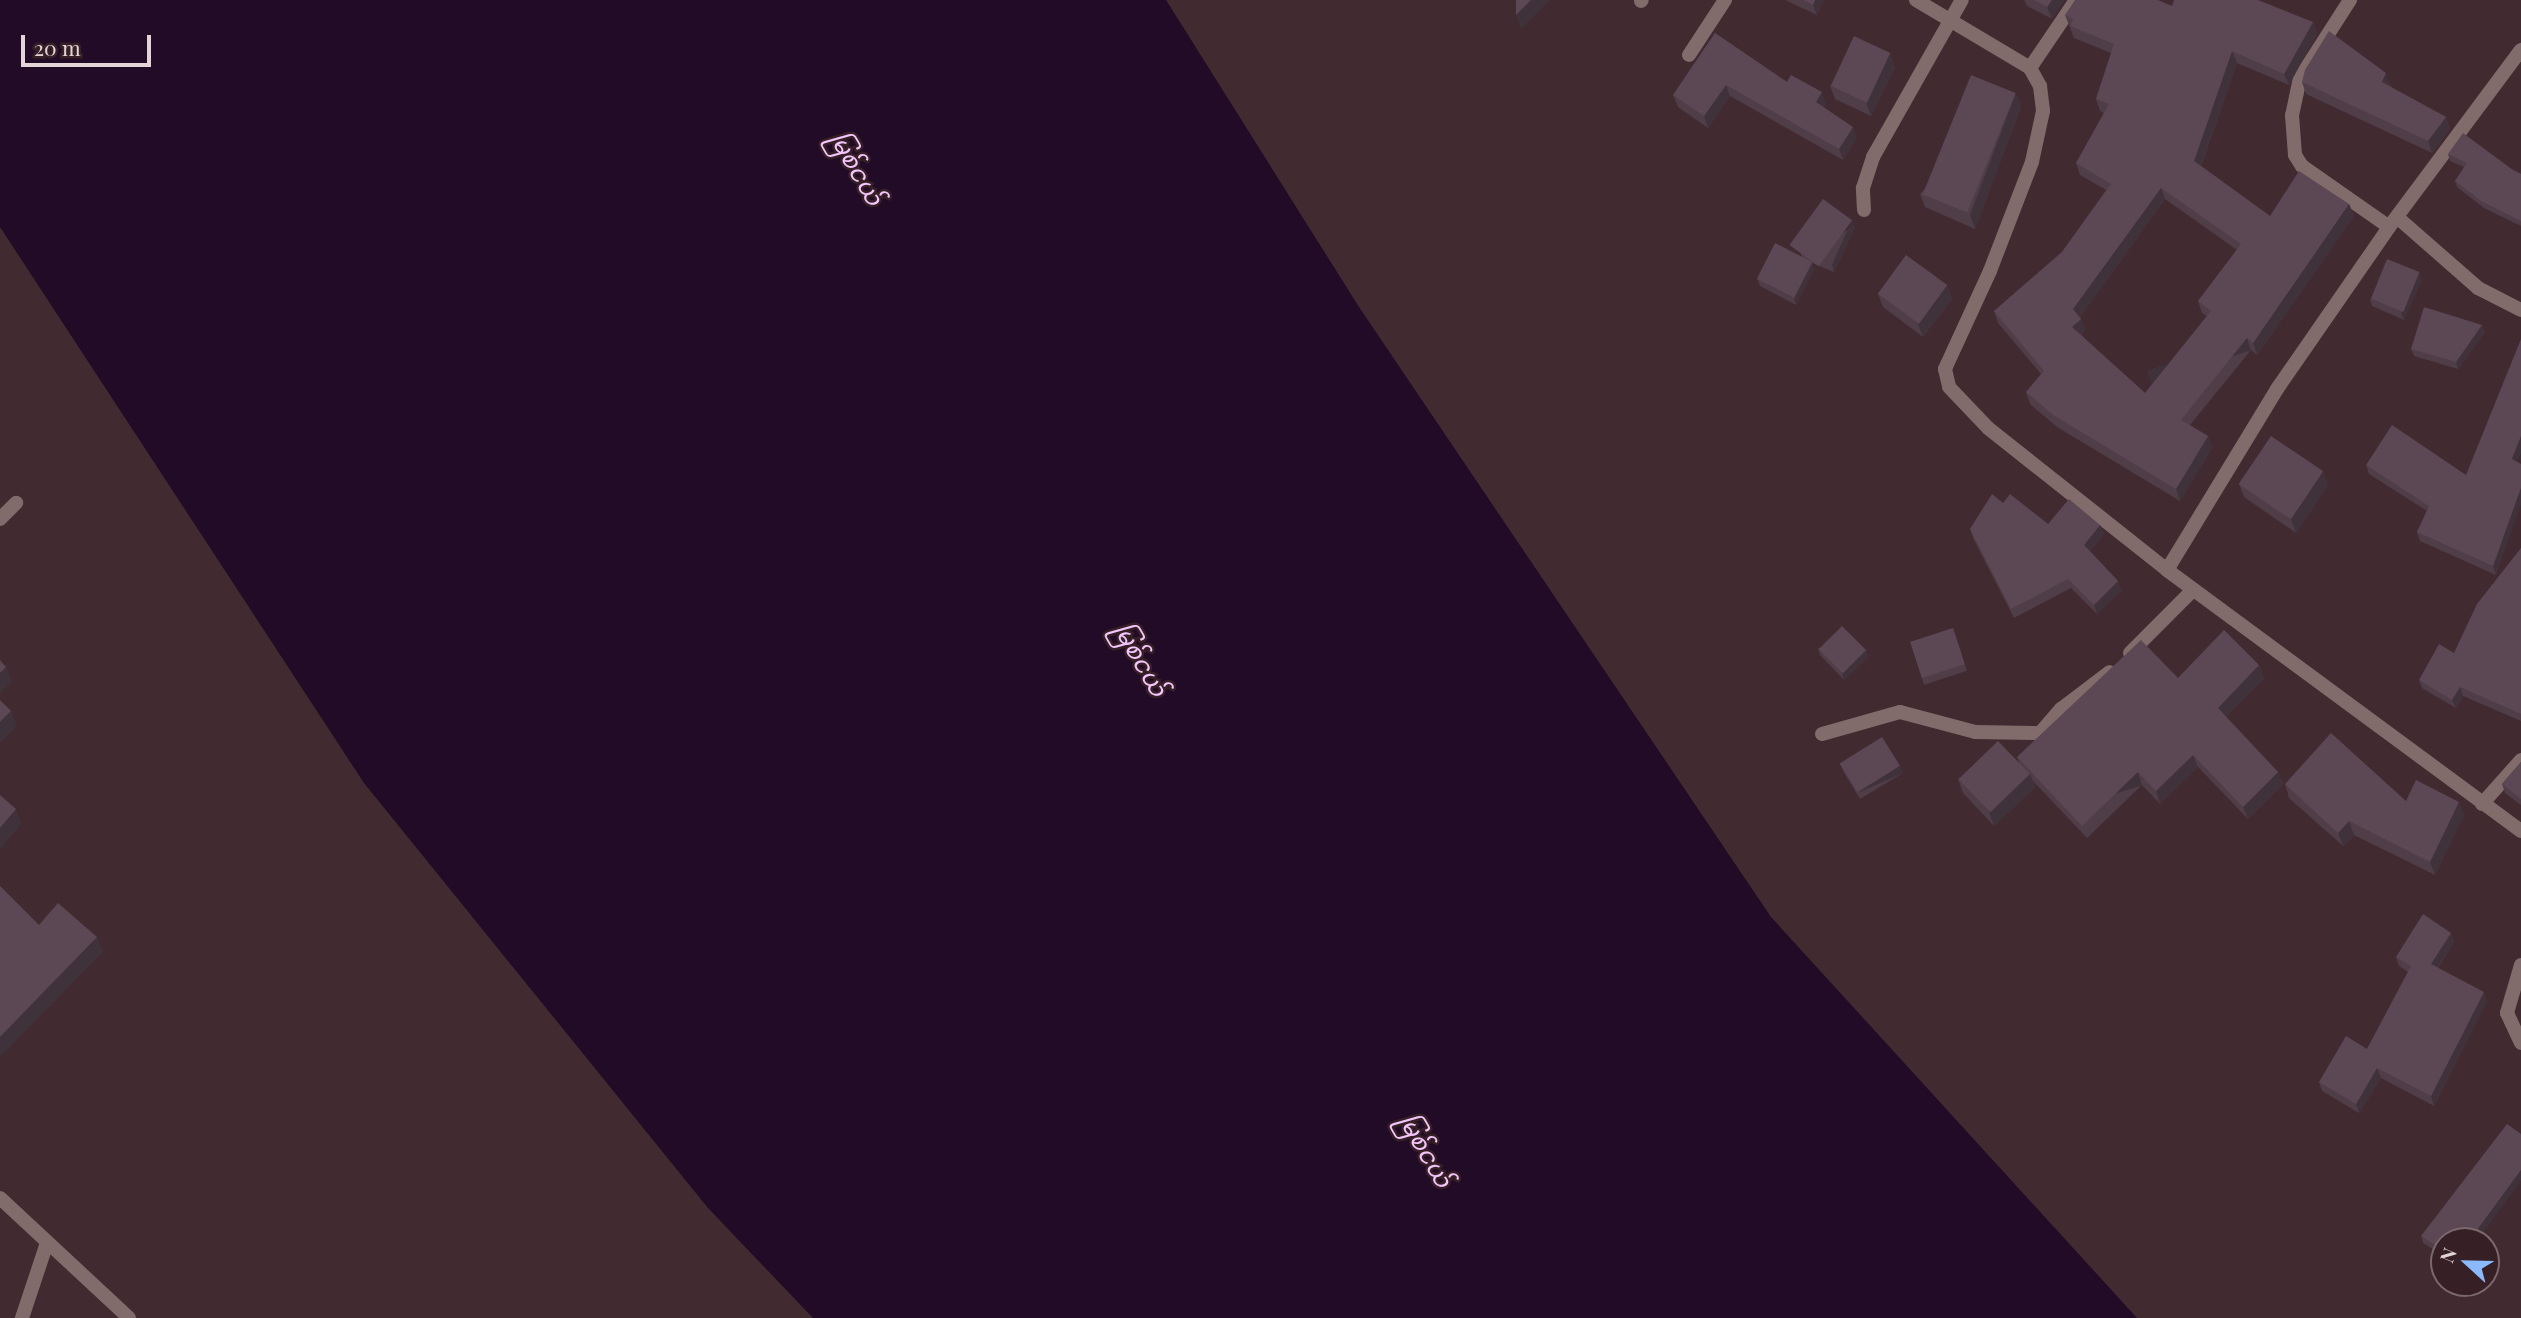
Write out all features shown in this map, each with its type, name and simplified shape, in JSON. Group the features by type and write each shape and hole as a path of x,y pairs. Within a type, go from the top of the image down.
{"street":[{"path":"1689,55 1725,0"},
{"path":"1916,0 2030,68 2040,86 2043,111 2032,162 1990,271 1945,369 1949,387 1988,428 2167,570 2521,831"},
{"path":"1864,210 1863,188 1873,157 1948,20 1962,0"},
{"path":"2030,68 2076,0"},
{"path":"2350,0 2300,78 2292,115 2295,155 2302,166 2393,222 2478,288 2521,310"},
{"path":"2167,570 2277,389 2393,222 2521,50"},
{"path":"0,519 16,503"},
{"path":"1822,734 1900,712 1975,732 2040,733 2146,639 2193,590"},
{"path":"2482,804 2521,760"},
{"path":"2521,965 2507,1013 2521,1043"},
{"path":"0,1198 130,1318"},
{"path":"22,1318 47,1243"}],"water":[{"name":"မြစ်ငယ်","path":"0,0 1166,0 1359,307 1771,917 2137,1318 813,1318 708,1208 364,783 0,227"}],"building":[{"path":"1516,0 1531,0 1516,15"},
{"path":"2034,0 2052,0 2047,7"},
{"path":"2075,0 2158,0 2172,6 2174,0 2258,0 2313,22 2284,74 2232,51 2194,161 2270,216 2299,171 2349,204 2253,343 2247,338 2181,420 2208,436 2176,489 2053,415 2026,392 2044,371 1994,311 2062,252 2111,184 2076,163 2109,104 2096,99 2114,44 2070,26 2073,19 2065,15","holes":["2161,188 2241,244 2198,301 2211,311 2145,393 2072,327 2081,319 2073,309"]},
{"path":"2329,31 2386,73 2382,82 2446,117 2428,141 2302,82 2305,70"},
{"path":"1715,33 1787,82 1791,75 1822,92 1816,102 1853,127 1839,149 1726,85 1704,116 1673,95"},
{"path":"1854,36 1890,53 1867,103 1831,86"},
{"path":"1971,75 2016,93 1967,213 1923,195"},
{"path":"2463,133 2521,174 2521,221 2481,201 2455,181 2467,163 2448,154"},
{"path":"1823,199 1852,220 1819,266 1789,245"},
{"path":"1775,243 1812,262 1794,298 1757,279"},
{"path":"1906,255 1947,285 1919,324 1878,294"},
{"path":"2387,259 2419,272 2403,312 2371,299"},
{"path":"2424,307 2482,325 2456,362 2411,349"},
{"path":"2521,339 2521,436 2512,459 2521,464 2521,488 2493,566 2417,532 2429,506 2366,465 2392,425 2466,475"},
{"path":"2271,436 2323,471 2291,519 2239,484"},
{"path":"1992,494 2003,503 2010,494 2048,524 2069,499 2100,525 2084,545 2118,581 2094,605 2068,579 2011,609 1970,529"},
{"path":"2521,548 2521,714 2460,687 2452,700 2419,680 2439,644 2454,653 2477,604"},
{"path":"1842,626 1866,650 1843,673 1819,649"},
{"path":"1953,628 1965,664 1922,678 1910,642"},
{"path":"2224,630 2259,665 2218,708 2278,772 2243,807 2193,755 2156,791 2138,772 2082,826 2017,757 2141,640 2178,678"},
{"path":"0,660 6,667 0,673"},
{"path":"0,700 11,711 0,722"},
{"path":"2331,733 2406,801 2416,780 2459,802 2430,862 2349,821 2338,833 2285,784"},
{"path":"1882,737 1900,766 1858,792 1840,763"},
{"path":"1998,741 2030,774 1990,812 1958,779"},
{"path":"2521,762 2521,799 2502,784"},
{"path":"0,795 16,809 0,828"},
{"path":"0,886 39,925 58,903 97,937 0,1037"},
{"path":"2423,914 2451,933 2431,964 2484,992 2431,1096 2377,1068 2356,1104 2319,1082 2346,1036 2367,1049 2411,966 2396,957"},
{"path":"2507,1124 2521,1134 2521,1170 2479,1227 2430,1227 2430,1242 2421,1236"}]}
